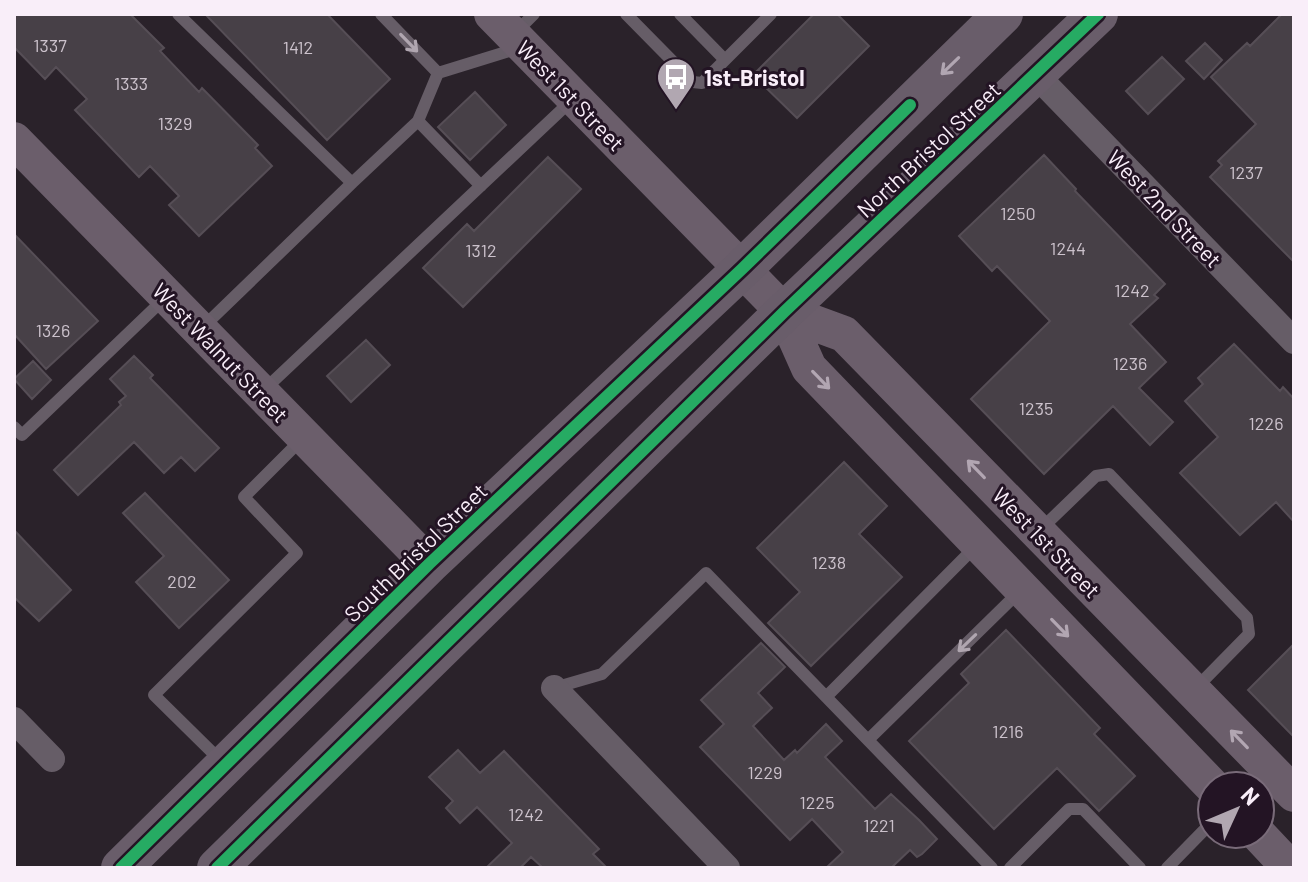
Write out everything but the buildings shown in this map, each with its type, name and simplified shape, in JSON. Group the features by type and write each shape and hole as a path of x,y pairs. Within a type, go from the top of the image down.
{"main road":[{"name":"North Bristol Street","path":"742,269 1003,14"},
{"name":"North Bristol Street","path":"784,312 1098,14"},
{"name":"West 1st Street","path":"515,28 574,98 784,312 809,368 1197,770"},
{"name":"West Walnut Street","path":"14,140 429,564"},
{"name":"South Bristol Street","path":"121,868 429,564 742,269"},
{"name":"West 1st Street","path":"784,312 844,334 1294,794"},
{"path":"217,868 784,312"},
{"path":"1273,850 1290,868"}],"street":[{"name":"West 2nd Street","path":"1036,75 1294,341"},
{"path":"554,688 727,868"},
{"path":"14,720 52,759"}],"lane":[{"path":"178,14 352,183"},
{"path":"381,14 438,73"},
{"path":"626,14 693,82 702,83 771,14"},
{"path":"680,14 725,60"},
{"path":"200,330 418,121 438,73 515,28"},
{"path":"261,393 574,98"},
{"path":"418,121 481,186"},
{"path":"14,427 22,435 166,296"},
{"path":"226,766 154,695 297,553 244,497 304,437"},
{"path":"1038,532 1096,476 1109,474 1247,618 1249,634 1193,691"},
{"path":"826,697 979,544"},
{"path":"554,688 602,674 706,573 992,868"},
{"path":"868,740 1022,589"},
{"path":"1010,868 1069,809 1083,809 1140,868"},
{"path":"1167,868 1196,838"}],"cycle path":[{"path":"217,868 784,312 1098,14"},
{"path":"121,868 429,564 742,269 910,105"}],"place":[{"name":"1st-Bristol","path":"676,111"}]}
